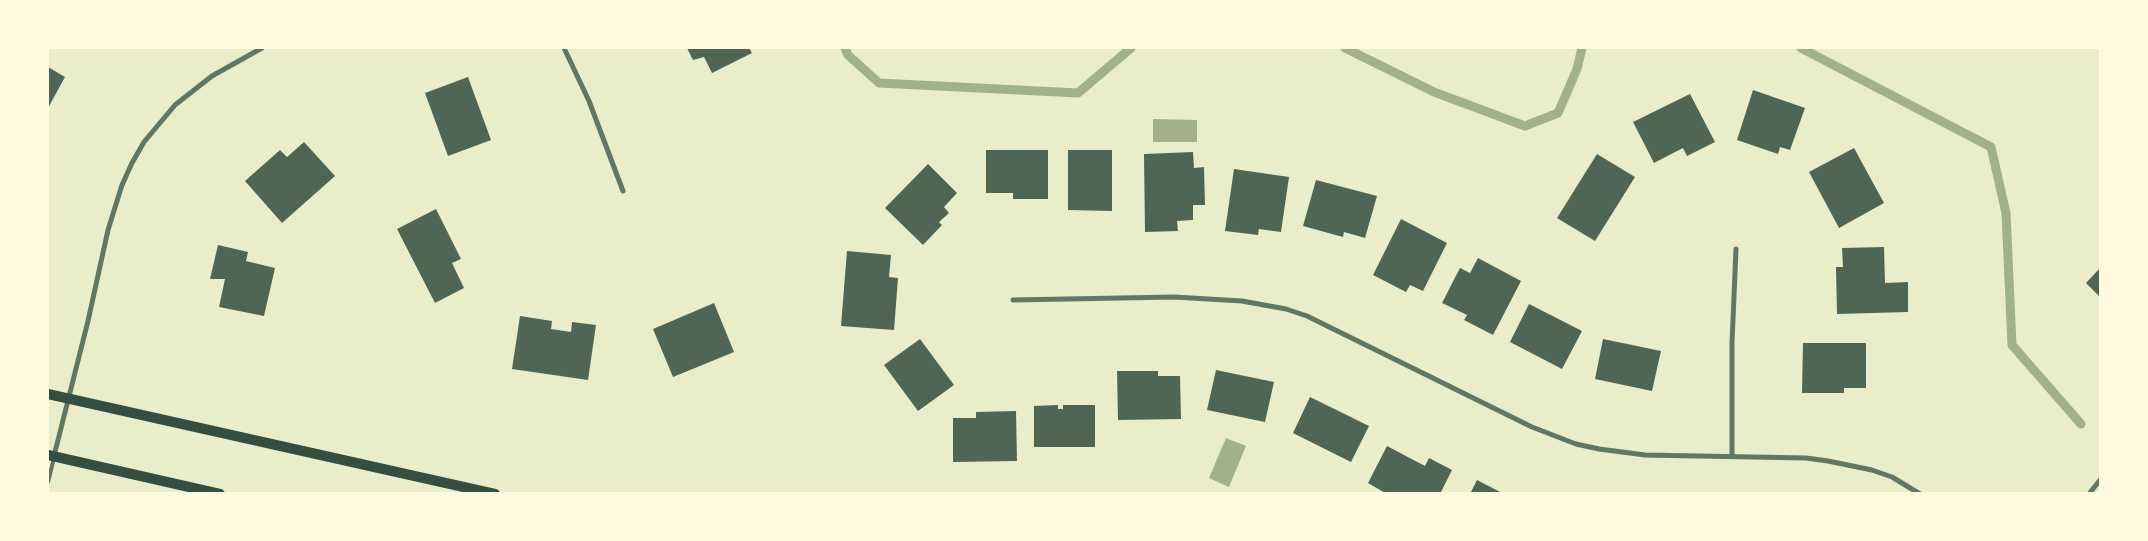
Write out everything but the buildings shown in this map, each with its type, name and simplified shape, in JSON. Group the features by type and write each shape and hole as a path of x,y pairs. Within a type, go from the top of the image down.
{"main road":[{"path":"48,394 495,494"},
{"path":"51,456 220,494"}],"street":[{"path":"51,456 69,398 108,230 122,185 132,163 144,142 174,105 212,76 262,48"},
{"path":"564,48 589,102 622,191"},
{"path":"1732,456 1732,343 1736,249"},
{"path":"1013,300 1174,297 1242,301 1286,310 1307,316 1532,427 1576,444 1646,455 1806,458 1872,470 1892,478 1920,494"},
{"path":"2090,494 2100,480"}],"lane":[{"path":"48,482 51,456"}],"shaded area":[{"path":"1153,119 1197,120 1197,142 1153,142"},
{"path":"1226,438 1246,446 1229,487 1209,478"}],"waterway":[{"path":"845,48 848,55 879,83 1078,93 1131,48"},
{"path":"1345,48 1434,92 1525,126 1558,113 1577,69 1582,48"},
{"path":"1801,48 1991,147 2006,213 2012,345 2081,424"}]}
